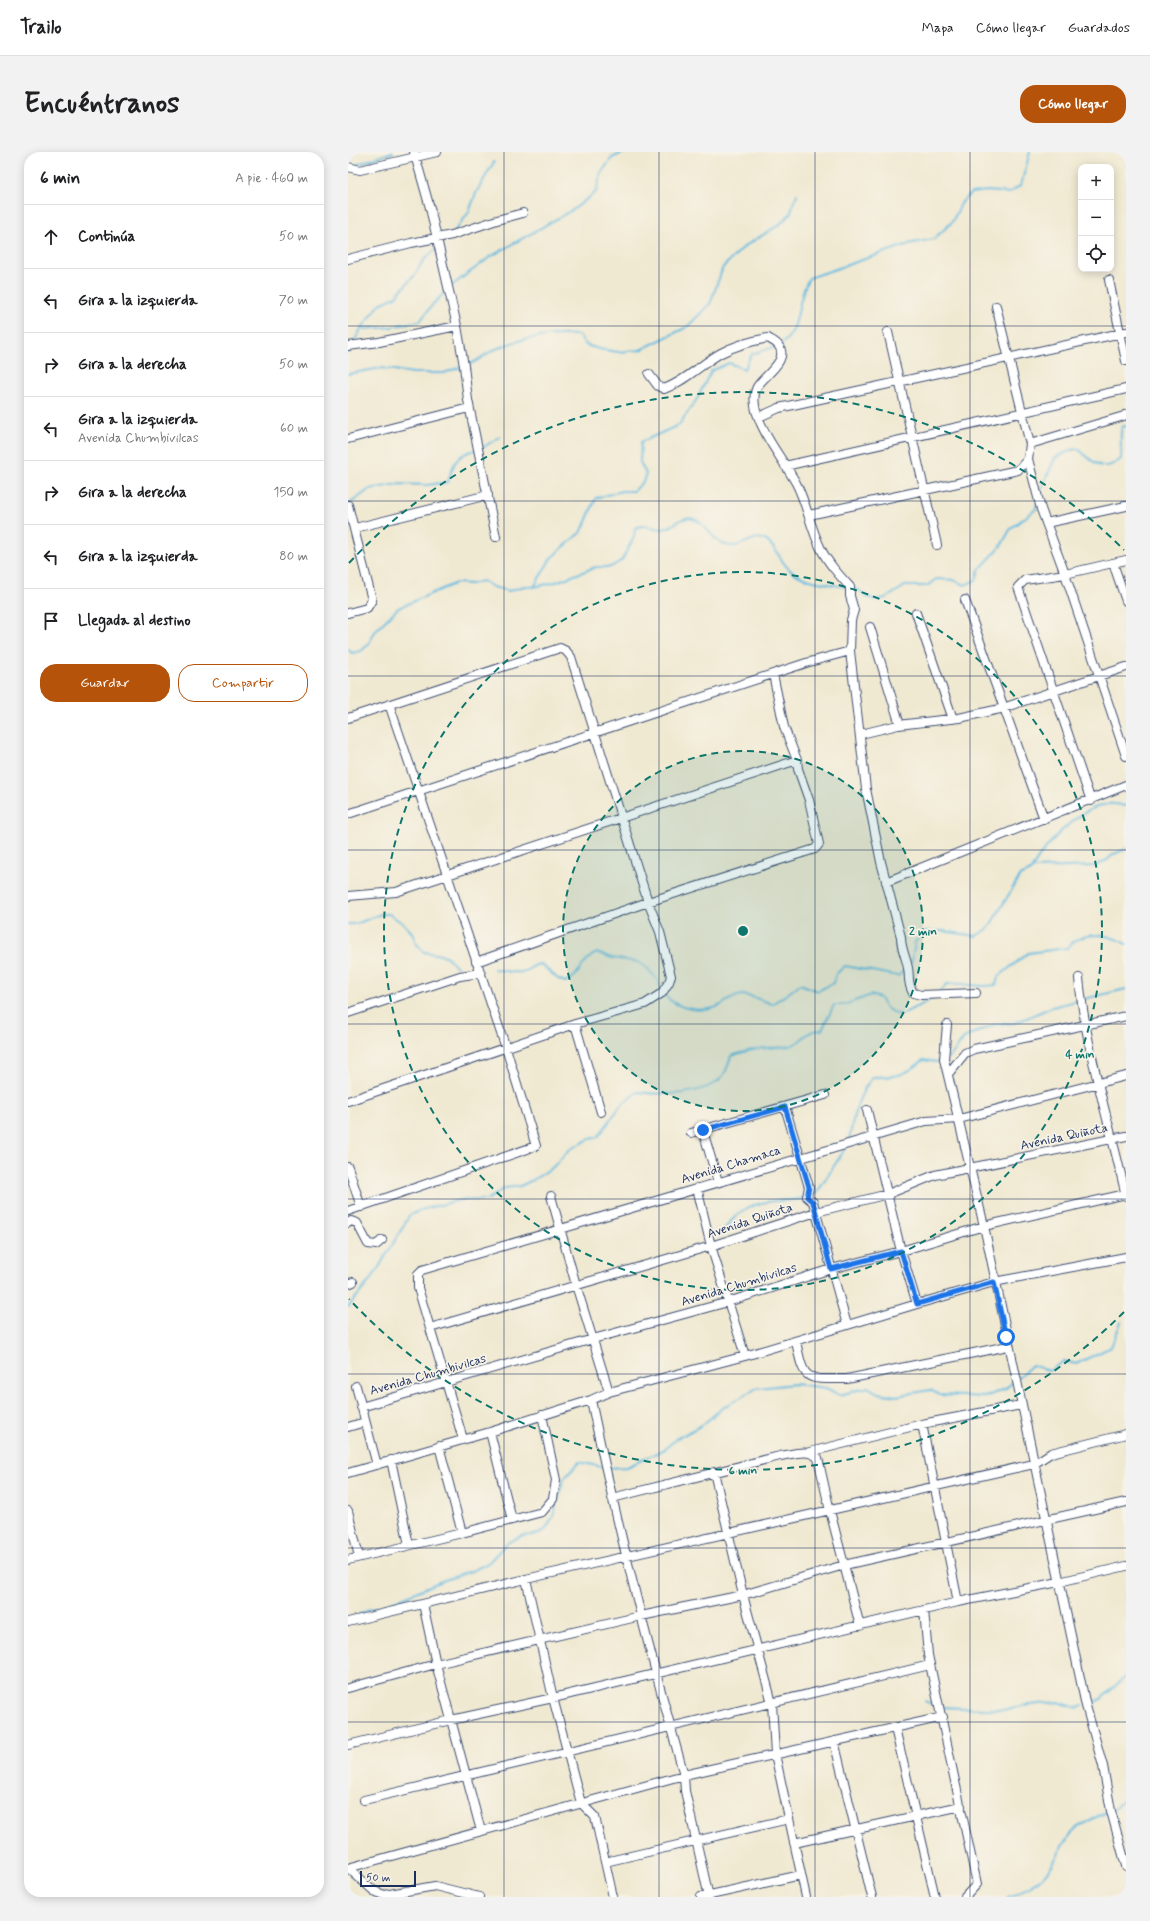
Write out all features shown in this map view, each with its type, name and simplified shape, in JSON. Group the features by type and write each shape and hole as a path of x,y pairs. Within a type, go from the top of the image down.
{"street":[{"path":"348,167 360,170 415,154 437,152"},
{"path":"415,154 457,326 469,408 496,537"},
{"path":"348,259 436,237 452,235 523,213"},
{"path":"1109,280 1123,333 1126,362"},
{"path":"996,306 1030,444 1028,459 1046,523 1065,574 1126,756"},
{"path":"348,346 379,342 457,326"},
{"path":"888,332 938,545"},
{"path":"759,417 779,408 1123,333"},
{"path":"649,374 658,386 664,389 678,384 720,354 744,343 768,338 779,346 782,354 778,366 763,379 756,388 754,399 759,417 773,448 797,485 821,549 831,566 850,588 850,596 854,610 851,620 850,651 861,734 866,789 886,882 901,937 901,949 908,968 908,984 913,993 921,995 976,993"},
{"path":"785,466 1126,389"},
{"path":"348,439 469,408"},
{"path":"1030,444 1124,416 1126,414"},
{"path":"809,515 1018,470 1028,459"},
{"path":"355,528 488,495"},
{"path":"348,505 372,600 367,608 348,613"},
{"path":"1046,523 1126,506"},
{"path":"1091,800 1018,587 1025,580 1065,574 1126,560"},
{"path":"1112,563 1126,601"},
{"path":"966,600 1044,819"},
{"path":"916,613 953,719"},
{"path":"870,627 900,725"},
{"path":"348,718 560,648 566,651 571,658 648,902 660,932 671,976 662,993 645,1004 575,1024 348,1102"},
{"path":"348,814 772,674 850,651"},
{"path":"861,734 900,725 953,719 1004,708 1126,667"},
{"path":"476,962 648,902 815,849 819,844 809,800 798,770 797,760 784,727 772,674"},
{"path":"348,1211 536,1146 506,1048 389,704"},
{"path":"348,896 396,892 797,760"},
{"path":"886,882 1126,785"},
{"path":"348,1013 460,976 480,973"},
{"path":"1079,978 1081,1000 1086,1024 1126,1195"},
{"path":"948,1074 965,1053 974,1049 1126,1016"},
{"path":"575,1024 601,1112"},
{"path":"947,1025 944,1059 984,1226 994,1282 1086,1706 1103,1766 1111,1811 1126,1866"},
{"name":"Avenida Chamaca","path":"430,1328 418,1288 418,1274 422,1270 926,1121 959,1119 1126,1076"},
{"path":"691,1132 703,1130 825,1095"},
{"path":"785,1107 809,1187 807,1197 813,1202 847,1325"},
{"path":"867,1110 901,1251 917,1304"},
{"path":"703,1130 718,1182"},
{"name":"Avenida Quiñota","path":"430,1328 712,1246 816,1212 888,1194 935,1175 1126,1136"},
{"path":"348,1167 361,1207"},
{"path":"697,1188 712,1246 745,1356"},
{"name":"Avenida Chumbivilcas","path":"361,1407 593,1339 728,1302 831,1269 901,1251 984,1226 1126,1195"},
{"path":"551,1196 559,1229 609,1392"},
{"path":"348,1223 351,1221 357,1223 368,1244 376,1245 382,1240"},
{"path":"348,1473 490,1432 591,1400 609,1392 745,1356 994,1282 1126,1257"},
{"path":"430,1328 463,1439"},
{"path":"796,1341 801,1368 809,1377 820,1379 847,1379 1008,1346"},
{"path":"356,1386 377,1465"},
{"path":"591,1400 626,1557 655,1673 684,1775 685,1791 707,1896 801,1875"},
{"path":"612,1498 780,1456 810,1452 922,1424 1021,1405"},
{"path":"348,1560 542,1512 553,1499 556,1480 542,1415"},
{"path":"348,1427 365,1422"},
{"path":"922,1424 958,1602"},
{"path":"490,1432 512,1520"},
{"path":"348,1622 526,1579 1034,1464 1051,1453 1126,1434"},
{"path":"438,1446 462,1533"},
{"path":"810,1452 818,1458 830,1511 860,1626"},
{"path":"391,1460 409,1545"},
{"path":"714,1472 743,1595 772,1703 775,1754 806,1897"},
{"path":"348,1688 436,1664 641,1616 743,1595 844,1565 1126,1502"},
{"path":"348,1511 359,1557"},
{"path":"348,1745 958,1602 1059,1582 1126,1566"},
{"path":"526,1579 567,1752 581,1803 595,1817 613,1897"},
{"path":"423,1604 436,1664 481,1831"},
{"path":"924,1610 930,1665 943,1717 977,1884 965,1897"},
{"path":"364,1800 930,1665"},
{"path":"348,1868 684,1775 943,1717"},
{"path":"895,1728 936,1897"},
{"path":"834,1741 872,1897"},
{"path":"794,1844 961,1806"},
{"path":"605,1862 789,1819"},
{"path":"348,1868 374,1891 384,1895 435,1886 479,1897"}],"waterway":[{"path":"355,165 393,152"},
{"path":"450,287 490,257 574,209 596,192 601,173 612,158 625,152"},
{"path":"781,344 787,340 794,329 803,292 809,278 912,243 934,239 952,222 962,202 971,193 987,191 1009,193 1021,185 1030,152"},
{"path":"454,232 469,212 476,193 494,162"},
{"path":"465,366 503,346 535,337 579,335 586,345 618,352 640,350 687,327 710,304 723,267 745,246 779,225 790,214 797,194"},
{"path":"361,329 380,304 395,297 414,276 423,261 437,248"},
{"path":"354,342 361,329 391,327 420,321 433,304 447,290"},
{"path":"534,587 551,558 582,531 596,498 622,491 634,491 643,482 646,474 640,462 641,442 679,425 697,399 711,371 729,363 744,369 752,354 777,346"},
{"path":"348,353 351,348"},
{"path":"348,374 381,368 413,373 444,373 461,367"},
{"path":"1040,492 1055,458 1071,450 1078,449 1093,462 1103,466 1114,464 1121,459 1121,431 1122,427 1126,426"},
{"path":"480,449 500,437"},
{"path":"349,504 370,489 397,484 427,485 448,482 456,461 464,454 476,450"},
{"path":"852,588 859,590 867,597 876,600 886,598 905,586 927,586 936,579 954,580 965,585 976,580 979,570 1001,546 1011,528 1035,510 1037,504"},
{"path":"348,649 352,653 361,651 368,645 376,630 398,608 456,583 471,584 483,581 493,587 509,591 524,586 534,587 556,582 596,567 611,567 622,560 634,537 635,528 646,526 662,529 669,527 685,518 695,519 719,542 726,545 733,546 742,544 757,538 765,540 774,548 786,566 798,575 806,579 846,587"},
{"path":"1032,868 1054,838 1064,828 1085,812 1108,804 1126,806"},
{"path":"910,964 915,942 926,931 942,931 976,936 988,929 1020,876 1034,868 1095,866 1107,860 1114,854 1126,849"},
{"path":"348,924 356,924 381,914 389,914 404,924 414,935 415,942 424,952 446,956 457,967"},
{"path":"941,991 947,984 983,986 996,985 998,977 1028,953 1067,948 1073,942 1087,936 1095,935 1111,937 1126,944"},
{"path":"494,969 519,973 526,971 535,965 541,964 558,979 565,982 570,980 588,959 597,953 612,958 638,962 647,968 657,979 661,989"},
{"path":"664,995 676,1004 697,1010 705,1010 719,1006 730,999 742,995 753,997 772,1004 800,984 818,991 833,983 836,974 845,966 898,976 906,969"},
{"path":"1084,999 1126,989"},
{"path":"348,1307 373,1277 410,1215 424,1209 460,1200 487,1200 505,1188 520,1186 533,1180 553,1167 569,1150 587,1140 598,1137 622,1104 637,1092 668,1094 690,1092 710,1086 723,1076 731,1056 758,1049 789,1046 798,1042 811,1032 822,1030 834,1005 844,1005 871,995 880,998 888,1010 901,1015 933,998"},
{"path":"947,1058 950,1057 964,1038 993,1025 1015,1023 1052,1007 1080,1000"},
{"path":"849,1141 859,1099 873,1077 888,1077 906,1072 923,1060 937,1062 941,1060"},
{"path":"810,1195 817,1193 846,1147"},
{"path":"719,1237 735,1217 748,1208 773,1201 797,1200 804,1198"},
{"path":"1019,1377 1032,1365 1049,1371 1064,1361 1076,1364 1111,1347 1121,1322"},
{"path":"607,1468 627,1467 665,1449 676,1439 702,1425 724,1407 757,1388 795,1384 826,1388 840,1395 868,1387 878,1393 896,1396 930,1390 940,1395 985,1397 1005,1389 1014,1381"},
{"path":"357,1616 367,1610 386,1605 439,1582 474,1570 488,1563 507,1543 521,1536 539,1534 546,1529 553,1517 563,1480 579,1462 603,1467"},
{"path":"1088,1705 1101,1699 1126,1676"},
{"path":"925,1701 936,1705"},
{"path":"942,1707 1008,1710 1021,1706 1058,1702 1077,1708 1083,1706"},
{"path":"1114,1809 1126,1797"},
{"path":"1008,1897 1029,1887 1043,1877 1073,1832 1089,1820 1108,1812"}],"route":[{"path":"703,1130 785,1107 809,1187 807,1197 813,1202 831,1269 901,1251 917,1304 967,1291 994,1282 1006,1337"}]}
